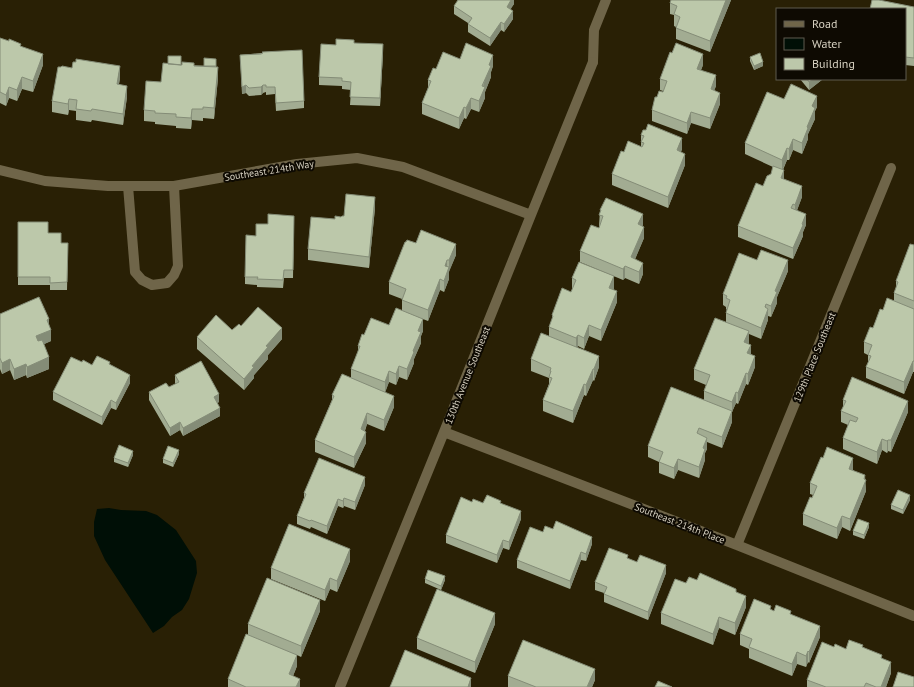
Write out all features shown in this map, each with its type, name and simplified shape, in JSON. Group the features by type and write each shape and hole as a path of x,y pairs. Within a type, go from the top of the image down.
{"street":[{"name":"130th Avenue Southeast","path":"340,687 593,62 594,30 606,0"},
{"name":"Southeast 214th Way","path":"0,170 45,181 108,186 174,186 297,164 357,158 403,167 531,215"},
{"name":"129th Place Southeast","path":"737,545 891,168"},
{"path":"128,186 135,272 142,280 152,285 166,283 174,275 178,266 174,186"},
{"name":"Southeast 214th Place","path":"444,432 737,545 914,616"}],"water":[{"path":"109,508 146,511 157,515 176,530 196,561 197,573 189,599 182,610 172,617 164,626 153,633 105,560 94,536 94,522 97,509"}],"building":[{"path":"458,0 511,0 507,7 513,11 504,24 501,22 490,38 468,24 472,18 454,6"},
{"path":"671,0 726,0 710,41 676,28 680,17 674,14 677,6 670,3"},
{"path":"872,0 914,7 914,58 906,57 906,8 870,8"},
{"path":"0,38 9,41 9,39 21,44 20,46 43,54 33,81 22,77 17,90 9,87 6,95 0,92"},
{"path":"336,39 354,40 354,43 383,44 380,98 350,97 351,82 342,81 342,78 319,77 321,44 336,45"},
{"path":"466,43 493,55 489,65 491,66 482,86 485,87 479,101 471,98 466,108 464,107 459,118 422,103 431,81 428,80 433,68 436,69 443,52 460,59"},
{"path":"676,43 703,54 697,69 716,75 711,89 720,93 710,118 691,112 687,123 652,110 655,97 657,97 659,91 663,92 667,81 660,79 670,52 672,53"},
{"path":"302,50 304,101 276,103 275,87 266,87 266,85 263,85 261,87 249,88 246,85 242,87 240,55 261,54 263,53 262,52"},
{"path":"760,53 763,62 754,66 750,57"},
{"path":"168,56 181,56 181,65 168,64"},
{"path":"204,58 216,59 216,66 204,66"},
{"path":"76,59 120,66 117,84 127,86 123,114 92,109 91,111 76,109 77,100 69,99 68,104 52,101 58,67 62,66 72,68 73,62 76,62"},
{"path":"182,62 194,63 194,66 218,67 214,108 203,107 203,109 192,109 191,118 176,117 176,114 155,113 155,111 144,110 146,81 161,82 163,63 182,65"},
{"path":"791,84 817,96 812,106 815,108 802,143 793,139 782,160 745,143 767,92 784,99"},
{"path":"648,124 682,138 677,150 685,154 668,197 612,174 621,151 624,152 628,141 642,147 644,143 641,142 644,136 641,135 643,130 646,130"},
{"path":"773,166 784,170 781,178 802,186 795,205 793,204 791,208 806,214 793,248 738,226 756,183 763,186 767,176 771,174"},
{"path":"346,194 375,197 369,257 308,249 311,217 335,219 335,216 344,216"},
{"path":"606,198 643,214 638,224 644,227 631,257 643,263 639,272 625,266 623,269 580,251 591,225 599,228 603,216 599,215 600,210"},
{"path":"268,214 294,216 293,270 284,270 283,280 245,277 246,235 256,236 256,224 268,224"},
{"path":"18,222 48,222 48,233 61,233 61,243 68,243 67,282 50,283 50,277 18,277"},
{"path":"421,230 456,244 445,266 449,267 444,281 440,279 428,310 402,300 406,289 389,282 405,242 407,240 416,243"},
{"path":"910,244 914,245 914,301 894,293 898,282 896,281"},
{"path":"761,250 788,260 775,291 777,292 771,306 766,304 765,307 768,309 761,328 726,313 730,300 723,294 739,253 757,260"},
{"path":"579,262 614,276 609,288 617,291 601,330 589,325 584,338 578,335 576,338 549,327 562,288 571,292 576,280 572,278"},
{"path":"39,297 49,319 47,320 51,330 36,336 38,341 42,340 49,357 27,367 26,364 14,369 10,359 2,363 0,358 0,314"},
{"path":"887,298 914,309 914,361 904,382 866,367 871,356 868,355 872,345 864,342 870,327 873,328 880,309 883,310"},
{"path":"258,307 282,328 266,346 268,347 252,366 254,367 244,379 197,337 216,315 232,330 239,324 241,326"},
{"path":"396,308 423,319 418,331 421,332 407,369 399,366 396,374 389,371 385,382 351,369 360,346 358,346 362,334 364,335 371,318 389,325"},
{"path":"715,318 749,331 744,342 751,345 747,353 755,356 748,374 746,373 738,393 736,392 732,402 704,391 710,375 694,369"},
{"path":"541,333 599,356 586,385 584,384 573,411 543,400 552,378 549,377 551,368 531,359"},
{"path":"97,356 110,362 109,364 130,375 116,403 111,400 102,417 53,392 71,357 82,362 83,360 92,365"},
{"path":"201,361 219,394 214,397 220,408 183,428 180,422 170,428 149,392 166,383 169,387 179,382 175,375"},
{"path":"342,374 394,396 384,420 367,413 361,429 366,432 354,457 315,440 334,396 332,395"},
{"path":"852,377 908,401 891,440 887,441 882,439 877,452 843,438 850,420 856,422 858,418 841,411 846,401 843,400"},
{"path":"671,387 732,411 722,437 699,428 697,433 707,438 699,467 678,459 674,468 659,462 663,452 648,446"},
{"path":"119,445 133,451 128,463 114,458"},
{"path":"168,446 179,450 173,463 163,459"},
{"path":"827,447 853,458 849,469 865,475 864,479 866,480 850,519 842,516 837,528 803,514 810,497 812,498 817,486 810,483"},
{"path":"319,458 365,477 355,502 344,498 343,501 338,499 327,526 297,516 306,494 304,493"},
{"path":"898,490 910,495 903,510 891,505"},
{"path":"487,495 501,501 500,503 521,511 509,542 503,540 497,555 446,535 461,497 472,502 473,499 483,503"},
{"path":"858,519 869,523 864,535 853,531"},
{"path":"556,521 592,537 586,554 581,552 570,581 517,560 530,527 543,532 545,526 553,529"},
{"path":"289,524 350,549 337,581 330,578 325,590 271,568"},
{"path":"609,548 628,555 627,558 637,562 640,555 666,565 648,612 604,594 607,587 595,582"},
{"path":"428,570 445,576 441,586 425,579"},
{"path":"700,573 736,589 736,592 746,596 735,623 719,617 713,634 661,613 675,579 686,583 689,577 697,580"},
{"path":"267,578 320,600 301,646 248,624"},
{"path":"437,589 495,613 475,662 417,638"},
{"path":"754,599 771,606 770,609 774,611 776,605 791,611 790,614 820,626 806,656 797,652 792,664 749,647 752,639 740,634"},
{"path":"246,634 297,655 289,674 300,679 296,687 246,687 228,679"},
{"path":"523,640 595,669 587,687 536,687 508,676"},
{"path":"849,640 863,645 862,647 882,655 881,658 891,662 881,687 876,687 866,683 864,687 826,687 807,680 822,642 834,647 835,644 846,649"},
{"path":"405,650 471,678 468,687 390,687"},
{"path":"898,672 914,677 914,687 893,687"},
{"path":"658,681 672,687 655,687"}]}
